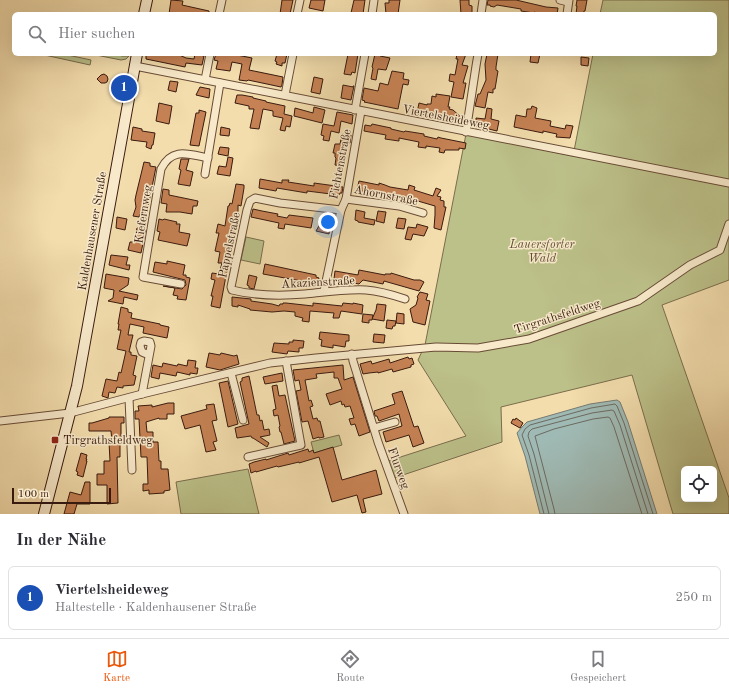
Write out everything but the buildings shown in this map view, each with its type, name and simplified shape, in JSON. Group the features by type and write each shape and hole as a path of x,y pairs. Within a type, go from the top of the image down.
{"main road":[{"path":"144,12 147,0"},
{"name":"Kaldenhausener Straße","path":"44,514 77,386 137,56"}],"street":[{"path":"219,12 222,0"},
{"path":"297,12 300,0"},
{"path":"372,12 374,0"},
{"path":"481,12 483,0"},
{"path":"560,0 568,1 566,12"},
{"path":"205,80 210,56"},
{"path":"286,96 292,56"},
{"name":"Fichtenstraße","path":"324,291 342,210 346,199 365,56"},
{"path":"466,132 478,56"},
{"name":"Viertelsheideweg","path":"135,66 729,183"},
{"path":"205,174 220,83"},
{"name":"Kiefernweg","path":"181,284 143,277 161,169 165,161 180,153 208,158"},
{"name":"Pappelstraße","path":"232,290 231,287 250,201 255,198 280,203 342,210"},
{"name":"Ahornstraße","path":"346,199 399,206 422,213"},
{"name":"Tirgrathsfeldweg","path":"0,422 69,417 142,394 270,363 436,347 478,348 529,340 638,301 690,265 720,250 729,224"},
{"name":"Akazienstraße","path":"232,290 248,294 277,295 304,294 324,291 366,290 405,298"},
{"name":"Flurweg","path":"352,354 390,478 404,514"},
{"path":"142,394 149,355"},
{"path":"248,457 301,445 286,361"},
{"path":"231,373 243,420"},
{"path":"129,398 132,470"},
{"path":"374,428 395,422"}],"green space":[{"name":"Lauersforter Wald","path":"603,0 729,0 729,280 662,305 729,498 729,514 673,514 632,375 501,407 502,442 394,478 388,461 466,436 418,360 425,345 466,134 573,156 593,56 717,56 717,12 600,12"},
{"path":"49,56 72,56 91,60 90,65"},
{"path":"101,56 129,56 126,59 121,60"},
{"path":"246,237 264,241 260,264 241,260"},
{"path":"339,435 342,445 314,453 311,442"},
{"path":"248,469 259,514 181,514 176,482"}],"water":[{"path":"617,400 620,402 628,422 657,514 540,514 525,456 517,433 527,422 590,404"}],"place":[{"name":"Viertelsheideweg","path":"124,88"},
{"name":"Tirgrathsfeldweg","path":"55,440"}]}
